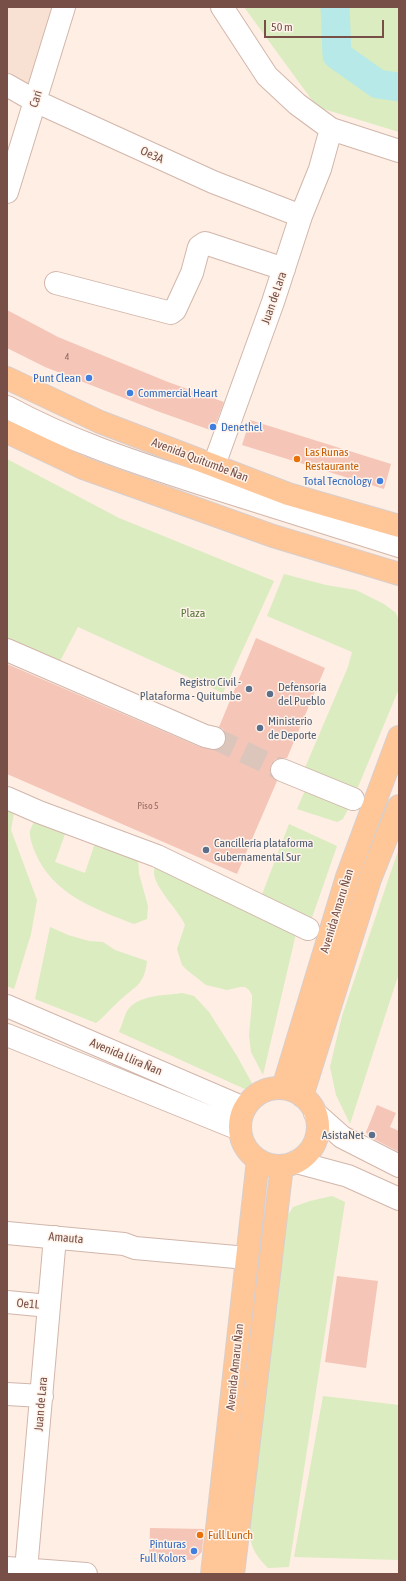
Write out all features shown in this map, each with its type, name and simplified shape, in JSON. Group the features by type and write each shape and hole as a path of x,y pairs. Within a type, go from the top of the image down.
{"main road":[{"name":"Avenida Quitumbe Ñan","path":"7,378 100,422 288,494 399,526"},
{"path":"7,432 83,468 273,536 399,574"},
{"path":"375,567 387,575 399,587"},
{"name":"Avenida Amaru Ñan","path":"293,1092 347,877 399,737"},
{"name":"Avenida Amaru Ñan","path":"293,1092 370,879 399,806"},
{"path":"268,1089 293,1092 310,1103 315,1113 318,1127 315,1141 307,1154 289,1164 270,1165 258,1160 245,1147 240,1129 240,1118 244,1108 254,1096 261,1092 268,1089"},
{"name":"Avenida Amaru Ñan","path":"212,1574 258,1160"},
{"name":"Avenida Amaru Ñan","path":"233,1574 289,1164"}],"street":[{"name":"Cari","path":"7,192 12,159 35,101 64,7"},
{"path":"222,7 267,76 297,104 331,129 399,151"},
{"name":"Oe3A","path":"7,85 35,101 213,182 301,216"},
{"name":"Juan de Lara","path":"214,466 243,406 279,304 284,269 301,216 324,171 331,129"},
{"path":"56,283 170,313 175,310 192,272 199,246 202,244 205,243 284,269"},
{"path":"7,407 33,420 101,449 137,462 399,546"},
{"path":"7,650 214,738"},
{"path":"282,770 353,799"},
{"path":"7,798 39,812 157,856 308,929"},
{"name":"Avenida Llira Ñan","path":"7,1006 244,1108"},
{"name":"Avenida Llira Ñan","path":"7,1035 240,1129"},
{"path":"315,1113 342,1137 399,1166"},
{"path":"289,1164 348,1176 399,1198"},
{"name":"Amauta","path":"7,1233 124,1244 135,1248 247,1258"},
{"name":"Juan de Lara","path":"17,1569 42,1396 55,1237"},
{"name":"Oe1L","path":"7,1302 49,1306"},
{"path":"7,1394 42,1396"},
{"path":"17,1569 86,1574"}],"shaded area":[{"path":"7,7 55,7 30,90 7,77"}],"green space":[{"path":"244,7 399,7 399,132 317,107"},
{"name":"Plaza","path":"7,459 119,518 274,581 223,693 78,627 58,665 7,644"},
{"path":"284,574 326,585 356,590 384,604 396,613 399,621 398,691 353,799 343,819 337,822 297,809 309,781 301,777 348,667 352,652 267,616"},
{"path":"7,798 16,801 11,830 37,900 31,934 14,989 7,986"},
{"path":"39,812 69,823 55,862 85,873 98,834 138,856 139,874 148,906 147,919 134,924 104,912 76,898 52,879 43,867 35,852 31,839 30,831"},
{"path":"289,824 337,846 308,929 298,925 263,1075 251,1052 249,1035 252,995 245,987 227,990 206,985 182,965 177,949 185,925 158,885 154,870 157,856 258,905"},
{"path":"399,848 399,973 350,1124 336,1095 330,1067 342,1016"},
{"path":"50,927 68,935 89,941 103,942 115,950 147,961 146,970 141,981 96,1023 35,999"},
{"path":"182,993 194,996 209,1012 237,1056 254,1087 247,1090 119,1032 127,1011 138,1001 152,997"},
{"path":"332,1196 345,1202 289,1567 268,1568 259,1558 254,1549 247,1527 288,1215 293,1207"},
{"path":"323,1396 399,1405 399,1560 294,1557"}],"building":[{"path":"7,310 58,337 168,382 224,402 213,431 157,411 45,367 7,348"},
{"path":"250,420 391,464 384,489 242,445"},
{"path":"256,638 325,668 287,758 275,760 271,765 270,772 272,777 277,781 237,874 7,774 7,664 200,747 217,750 223,746 226,740 226,734 223,729 219,727"},
{"path":"377,1105 396,1113 390,1127 399,1131 399,1152 368,1136 366,1132"},
{"path":"337,1276 378,1281 366,1368 325,1362"},
{"path":"150,1528 204,1529 202,1552 193,1560 149,1559"}],"waterway":[{"path":"335,7 337,55 378,84 399,87"}],"tunnel":[{"path":"214,738 282,770"}],"place":[{"name":"Punt Clean","path":"89,378"},
{"name":"Commercial Heart","path":"130,393"},
{"name":"Denethel","path":"213,427"},
{"name":"Las Runas Restaurante","path":"297,459"},
{"name":"Total Tecnology","path":"380,481"},
{"name":"Registro Civil - Plataforma - Quitumbe","path":"249,689"},
{"name":"Defensoría del Pueblo","path":"270,694"},
{"name":"Ministerio de Deporte","path":"260,728"},
{"name":"Cancillería plataforma Gubernamental Sur","path":"206,850"},
{"name":"AsistaNet","path":"372,1135"},
{"name":"Full Lunch","path":"200,1535"},
{"name":"Pinturas Full Kolors","path":"194,1551"}]}
